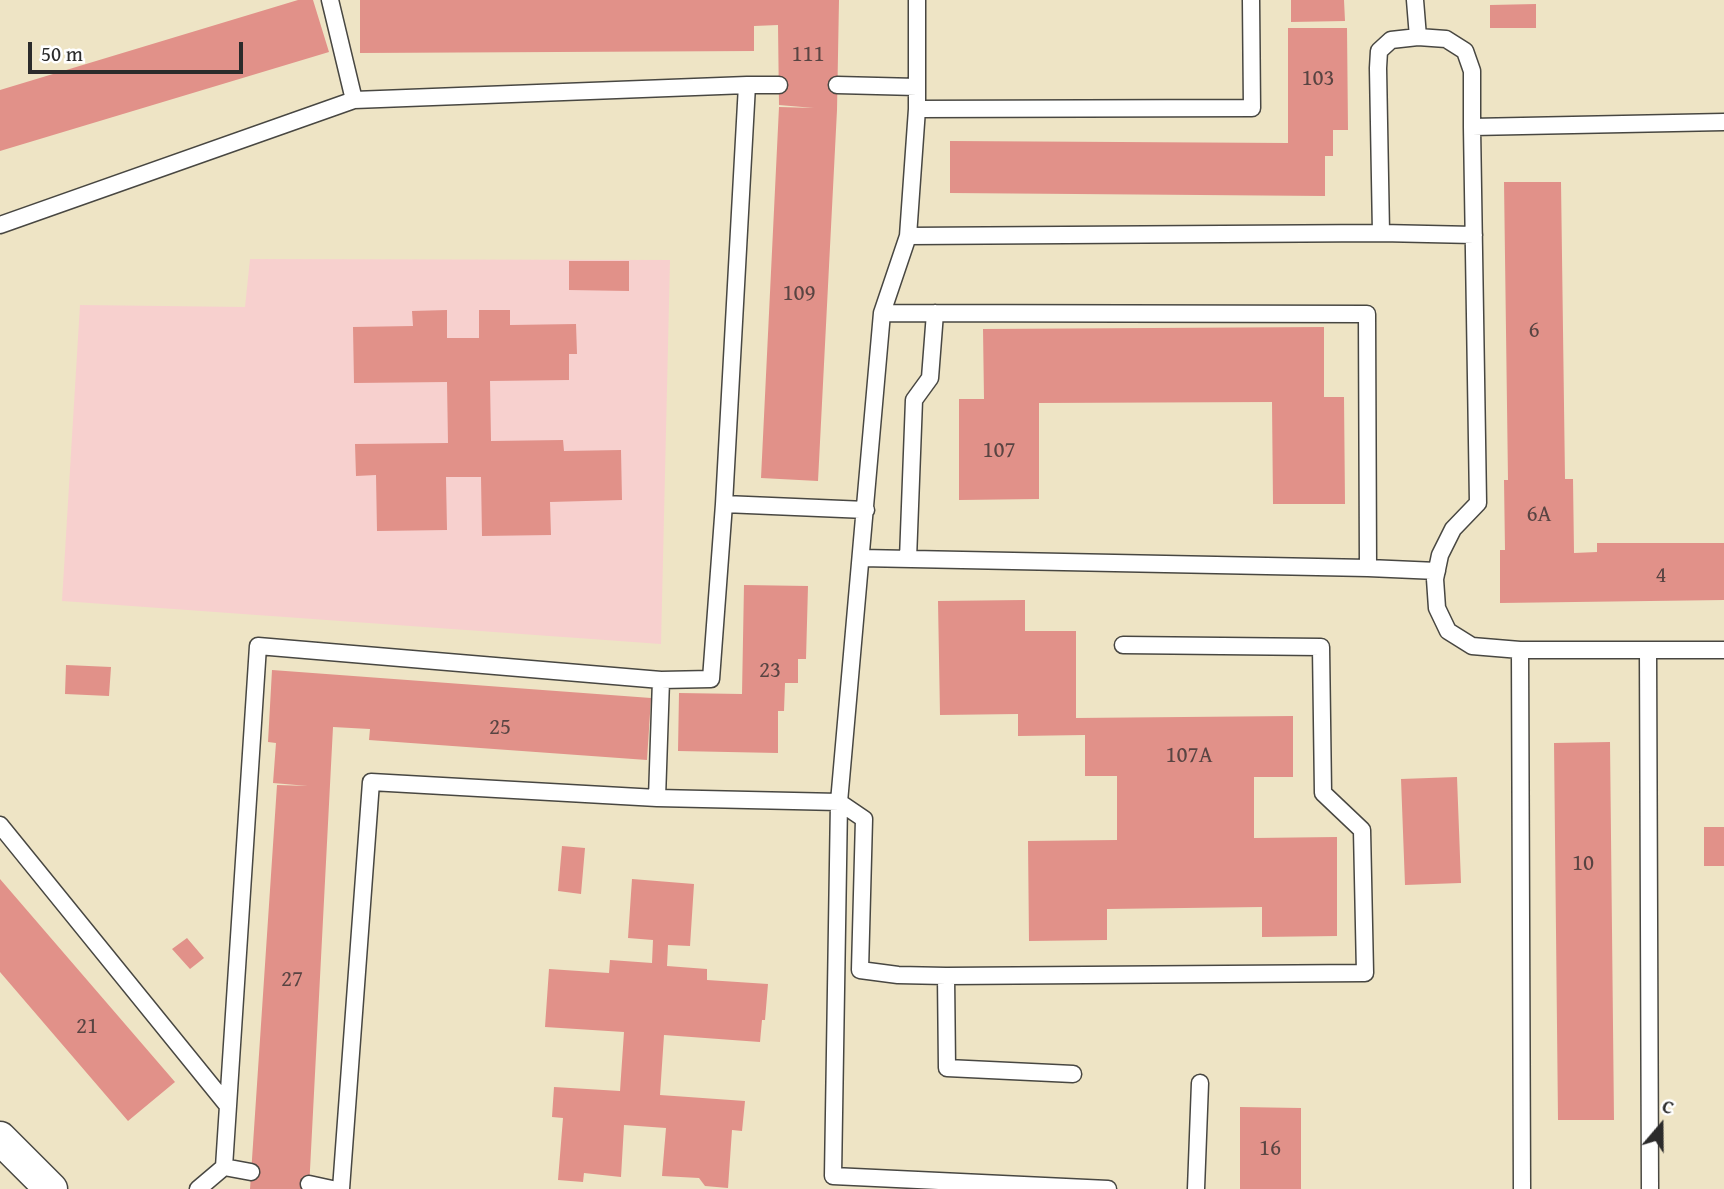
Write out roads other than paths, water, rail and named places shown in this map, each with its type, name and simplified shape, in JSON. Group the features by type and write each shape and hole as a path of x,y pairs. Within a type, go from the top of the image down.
{"street":[{"path":"0,1138 51,1189"}],"lane":[{"path":"330,0 354,100"},
{"path":"917,0 917,109 908,236 882,313 839,802 832,1182 1108,1189"},
{"path":"917,109 1252,108 1251,0"},
{"path":"1415,0 1418,37"},
{"path":"1381,233 1380,51 1391,40 1418,37 1446,39 1465,51 1472,71 1478,503 1453,528 1440,555 1435,579 1437,608 1448,631 1472,646 1520,650 1724,650"},
{"path":"198,1189 223,1167 258,646 660,680 711,678 747,85"},
{"path":"0,225 354,100 779,85"},
{"path":"837,85 917,87"},
{"path":"1472,127 1724,122"},
{"path":"908,236 1381,233 1474,235"},
{"path":"882,313 1367,314 1368,568"},
{"path":"908,559 914,400 930,377 934,313"},
{"path":"723,504 866,510"},
{"path":"862,558 1437,570"},
{"path":"341,1189 371,782 657,798 839,802 864,819 860,971 946,976 1365,973 1362,830 1323,793 1321,647 1124,645"},
{"path":"1520,650 1522,1189"},
{"path":"1648,650 1650,1189"},
{"path":"657,798 660,680"},
{"path":"0,825 228,1106"},
{"path":"946,976 947,1068 1073,1074"},
{"path":"1196,1189 1200,1083"},
{"path":"223,1167 251,1172"},
{"path":"309,1184 332,1189"}]}
